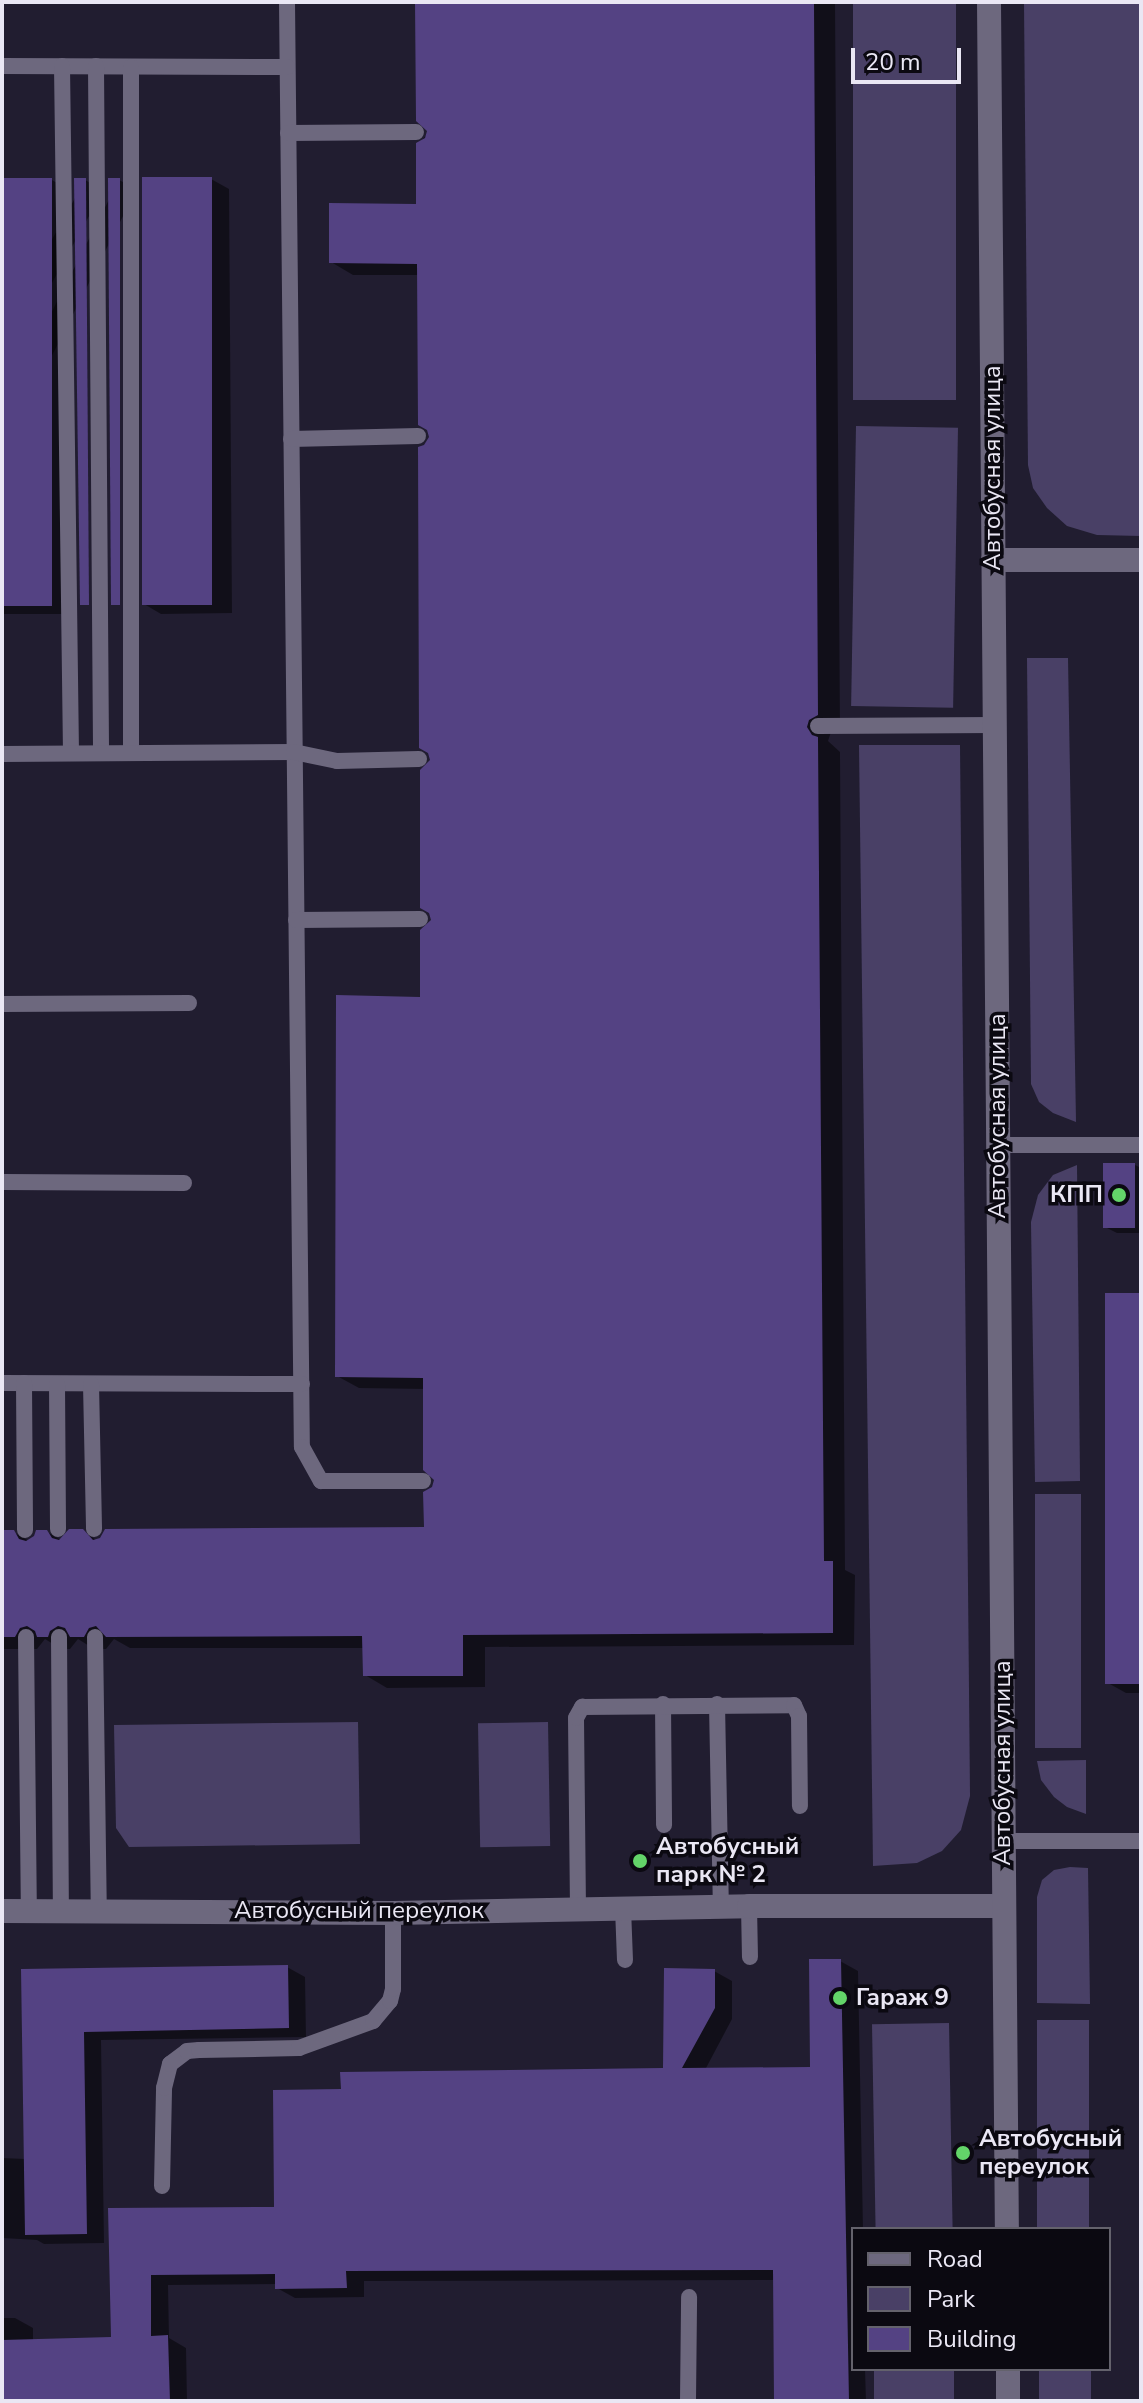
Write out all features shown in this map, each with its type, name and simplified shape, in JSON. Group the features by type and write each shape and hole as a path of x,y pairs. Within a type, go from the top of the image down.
{"street":[{"name":"Автобусная улица","path":"989,2 1007,2227"},
{"path":"993,560 1141,560"},
{"name":"Автобусный переулок","path":"2,1911 393,1913 721,1906 1004,1906"},
{"path":"1008,2371 1008,2401"}],"lane":[{"path":"287,2 302,1447 321,1481 423,1481"},
{"path":"2,66 287,67"},
{"path":"62,66 71,753"},
{"path":"96,66 101,753"},
{"path":"131,67 131,752"},
{"path":"288,133 416,132"},
{"path":"291,439 418,436"},
{"path":"818,726 995,725"},
{"path":"2,754 294,752 337,761 419,759"},
{"path":"296,920 420,919"},
{"path":"2,1004 189,1003"},
{"path":"998,1145 1141,1145"},
{"path":"2,1182 184,1183"},
{"path":"2,1383 302,1384"},
{"path":"24,1383 25,1530"},
{"path":"57,1384 58,1529"},
{"path":"91,1384 94,1529"},
{"path":"26,1637 29,1911"},
{"path":"59,1637 61,1911"},
{"path":"95,1637 99,1911"},
{"path":"578,1909 579,1711 593,1704 788,1703 798,1709 800,1806"},
{"path":"663,1704 664,1825"},
{"path":"717,1704 721,1906"},
{"path":"1003,1841 1141,1841"},
{"path":"749,1906 750,1957"},
{"path":"623,1908 625,1960"},
{"path":"162,2186 164,2088 170,2064 187,2051 299,2048 373,2021 390,2001 393,1989 393,1913"},
{"path":"688,2401 689,2297"}],"green space":[{"path":"853,2 956,2 956,400 853,400"},
{"path":"1024,2 1141,2 1141,536 1097,535 1067,526 1047,508 1033,488 1028,465"},
{"path":"856,426 958,428 953,708 851,706"},
{"path":"1027,658 1068,658 1076,1122 1053,1113 1039,1102 1031,1084"},
{"path":"859,745 960,745 970,1796 961,1830 942,1851 917,1863 873,1866"},
{"path":"1077,1165 1080,1481 1035,1482 1031,1222 1038,1195 1053,1175"},
{"path":"1035,1494 1081,1494 1081,1748 1035,1748"},
{"path":"358,1722 360,1844 129,1847 116,1828 114,1725"},
{"path":"548,1722 550,1846 480,1847 478,1723"},
{"path":"1086,1760 1086,1814 1067,1807 1054,1797 1041,1780 1037,1761"},
{"path":"1088,1868 1090,2004 1037,2003 1037,1897 1042,1880 1054,1870"},
{"path":"1037,2020 1089,2020 1089,2227 1037,2227"},
{"path":"949,2023 953,2227 876,2227 872,2024"},
{"path":"874,2371 954,2371 954,2401 874,2401"},
{"path":"1039,2371 1091,2371 1091,2401 1039,2401"}],"building":[{"path":"415,2 814,2 818,715 809,720 807,727 812,735 818,737 824,1561 833,1561 833,1633 463,1635 463,1676 363,1676 362,1636 106,1637 96,1626 89,1628 84,1637 70,1637 65,1628 58,1626 50,1631 48,1637 37,1637 35,1631 27,1626 20,1628 15,1637 2,1637 2,1530 14,1530 19,1539 26,1541 34,1536 36,1530 47,1530 52,1538 59,1540 69,1529 83,1529 93,1540 100,1538 105,1529 424,1527 423,1492 432,1487 434,1480 423,1470 423,1378 335,1377 336,995 420,997 420,930 431,920 429,913 420,908 420,770 430,760 428,753 419,748 418,447 424,445 429,437 427,430 418,425 417,264 329,263 329,203 416,204 416,143 425,138 427,131 416,121"},
{"path":"142,177 212,177 212,605 142,605"},
{"path":"2,178 52,178 52,606 2,606"},
{"path":"74,178 86,178 89,605 80,605"},
{"path":"108,178 120,178 120,605 111,605"},
{"name":"КПП","path":"1103,1163 1135,1163 1135,1228 1103,1228"},
{"path":"1105,1293 1141,1293 1141,1684 1105,1684"},
{"path":"809,1959 841,1959 849,2401 774,2401 773,2270 346,2271 347,2288 275,2289 275,2274 151,2275 151,2336 168,2335 170,2401 2,2401 2,2340 111,2337 108,2208 274,2207 273,2090 341,2089 340,2072 663,2068 664,1968 715,1969 715,2008 682,2068 810,2067"},
{"path":"288,1965 289,2028 84,2032 87,2234 25,2235 21,1969"}],"place":[{"name":"КПП","path":"1119,1195"},
{"name":"Автобусный парк № 2","path":"640,1861"},
{"name":"Гараж 9","path":"840,1998"},
{"name":"Автобусный переулок","path":"963,2153"}]}
